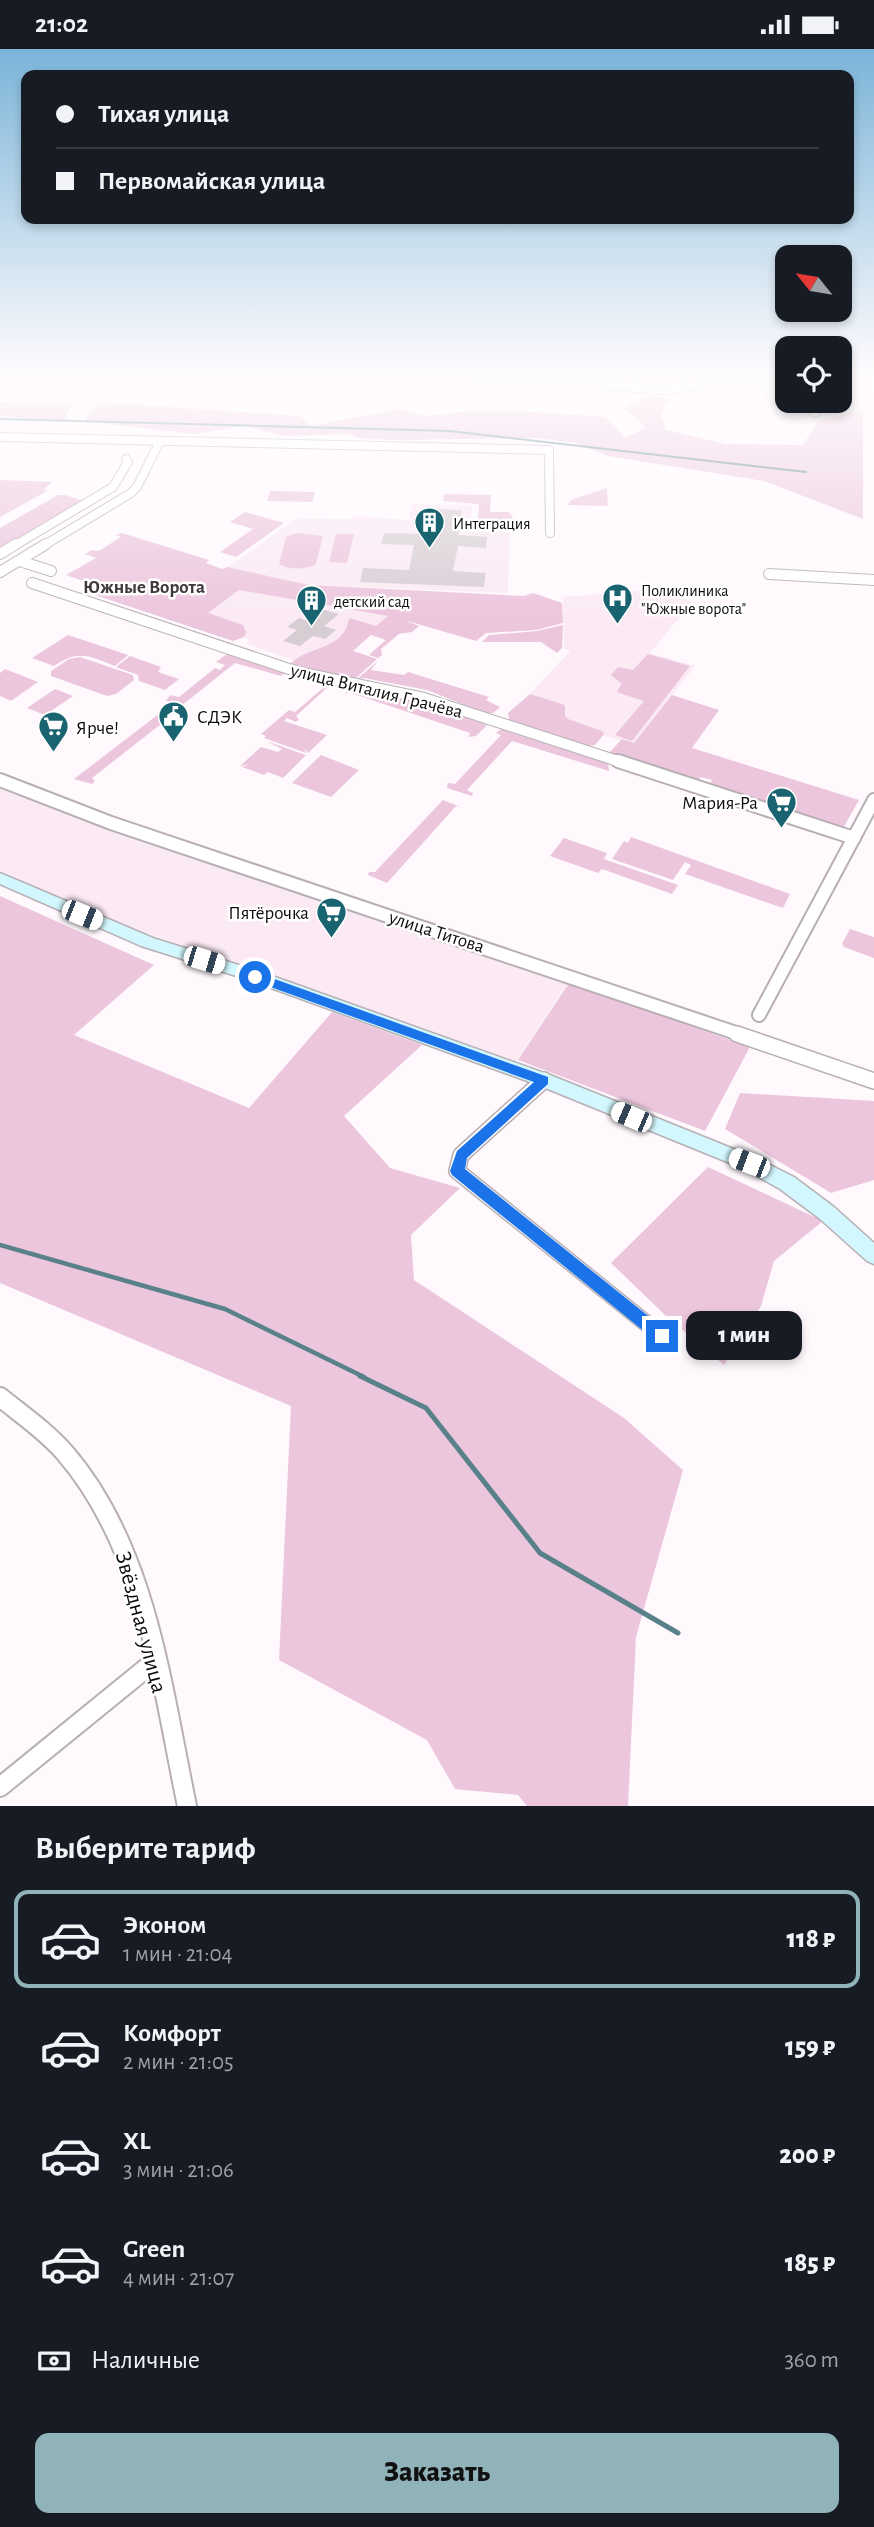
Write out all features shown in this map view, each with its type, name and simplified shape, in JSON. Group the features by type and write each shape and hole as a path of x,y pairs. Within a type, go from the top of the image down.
{"street":[{"path":"0,572 131,493 137,487 154,454"},
{"path":"549,454 550,533"},
{"path":"0,554 113,487 128,461 126,459"},
{"name":"улица Виталия Грачёва","path":"20,561 51,571 32,583 298,672 424,698 854,838"},
{"path":"769,574 874,580"},
{"name":"улица Титова","path":"0,780 111,823 874,1081"},
{"path":"759,1015 874,800"},
{"path":"0,878 147,942 290,989 544,1080 749,1163 778,1178 827,1213 874,1255"},
{"path":"544,1080 461,1155 457,1171 662,1336"},
{"name":"Звёздная улица","path":"0,1397 64,1452 103,1505 131,1566 187,1806"},
{"path":"0,1787 155,1661"}],"shaded area":[{"path":"603,454 863,454 863,519 764,481"},
{"path":"0,480 53,482 43,490 47,491 0,517"},
{"path":"607,488 608,506 568,505 571,500"},
{"path":"270,491 315,492 312,502 267,501"},
{"path":"444,494 491,495 490,512 509,512 515,521 478,520 479,504 443,501"},
{"path":"58,495 84,501 0,551 0,528"},
{"path":"413,504 472,505 471,522 510,523 508,593 310,585 227,568 297,518 349,519 355,516 411,520 409,516"},
{"path":"245,512 284,523 236,557 220,552 253,529 230,522"},
{"path":"122,533 209,560 206,563 222,569 227,567 309,585 523,596 533,593 562,603 563,623 536,630 486,633 476,641 404,620 419,626 412,632 399,634 381,649 382,655 378,658 369,655 386,640 371,635 353,651 377,659 355,679 290,664 333,642 346,629 349,618 376,626 388,616 239,590 208,613 243,625 246,632 244,637 233,641 86,592 95,585 66,575 96,558 85,554 92,550 99,551 121,537 115,535"},
{"path":"296,533 323,536 316,564 297,569 279,564 286,537"},
{"path":"336,534 354,534 347,563 329,562"},
{"path":"239,590 388,616 325,671 246,644 250,641 244,637 246,632 207,614"},
{"path":"647,590 692,602 650,653 695,666 634,743 511,714 571,650 564,649 563,597"},
{"path":"563,625 562,648 557,653 541,642 482,642 489,635 537,631"},
{"path":"68,635 128,655 115,666 84,656 70,657 54,666 32,658"},
{"path":"227,654 285,672 281,676 235,663 181,706 166,701 170,695 179,697 215,668 220,670 225,665 216,662"},
{"path":"648,654 690,666 632,741 615,735 644,701 619,693 617,691 622,684 611,675 618,667 633,670"},
{"path":"130,656 161,667 158,672 179,679 165,690 139,681 138,675 116,667"},
{"path":"80,657 133,675 134,680 116,694 107,696 51,676 51,671 69,659"},
{"path":"378,661 371,670 404,675 408,672 489,697 486,700 500,707 487,714 427,690 357,679"},
{"path":"5,669 38,682 11,701 0,696 0,673"},
{"path":"329,683 334,684 332,688 328,687 296,716 299,719 296,722 287,718 284,721 327,735 308,753 304,748 306,753 264,738 266,736 261,734 289,710 295,712"},
{"path":"349,687 419,701 487,725 476,736 468,737 470,733 348,692 345,695"},
{"path":"55,689 73,696 45,715 27,708"},
{"path":"530,694 565,705 565,716 568,719 604,734 595,745 588,746 509,720 508,713"},
{"path":"672,695 719,710 692,748 859,800 841,832 707,790 712,780 701,777 695,785 608,754 622,739 634,743"},
{"path":"164,710 179,717 170,717 92,778 95,781 92,784 74,779"},
{"path":"501,729 608,763 609,771 512,741 467,790 473,793 472,796 447,788 448,783 455,784 501,735 496,733"},
{"path":"266,741 306,755 283,778 242,767 250,764 240,766 261,747 278,752 282,749"},
{"path":"321,755 359,770 331,797 292,783"},
{"path":"0,788 568,983 515,1063 177,944 81,908 0,870"},
{"path":"443,800 463,808 456,806 387,883 368,875 369,872 375,872"},
{"path":"631,837 790,894 783,908 685,874 691,865 685,862 673,880 612,859 624,841 628,843"},
{"path":"564,838 607,853 604,859 678,885 672,894 602,869 598,873 550,856"},
{"path":"0,896 154,965 74,1035 249,1108 332,1012 422,1045 344,1116 390,1168 460,1188 411,1235 414,1280 624,1418 683,1470 636,1637 628,1806 527,1806 518,1795 455,1789 427,1740 279,1660 291,1406 0,1283"},
{"path":"850,929 874,937 874,958 844,947 842,944"},
{"path":"569,983 750,1047 705,1131 518,1060"},
{"path":"740,1093 874,1101 874,1180 831,1193 725,1129"},
{"path":"708,1167 823,1221 774,1261 761,1306 724,1365 665,1315 611,1263"}],"building":[{"name":"Интеграция","path":"428,509 462,510 458,535 487,537 486,548 458,546 453,571 486,573 484,587 360,582 363,568 409,570 414,545 381,544 384,533 423,534"},
{"name":"детский сад","path":"322,609 339,614 324,626 336,630 325,639 313,636 300,646 283,641 297,630 287,627 299,618 307,621"}],"waterway":[{"path":"650,454 806,472"},
{"path":"0,1245 225,1309 364,1377"},
{"path":"360,1376 426,1408 540,1553 678,1633"}],"place":[{"name":"Интеграция","path":"430,550"},
{"name":"Поликлиника \"Южные ворота\"","path":"618,626"},
{"name":"детский сад","path":"311,628"},
{"name":"СДЭК","path":"174,743"},
{"name":"Ярче!","path":"53,754"},
{"name":"Мария-Ра","path":"781,829"},
{"name":"Пятёрочка","path":"332,939"}],"district":[{"name":"Южные Ворота","path":"144,586"}],"route":[{"path":"255,977 544,1080 461,1155 457,1171 662,1336"}]}
